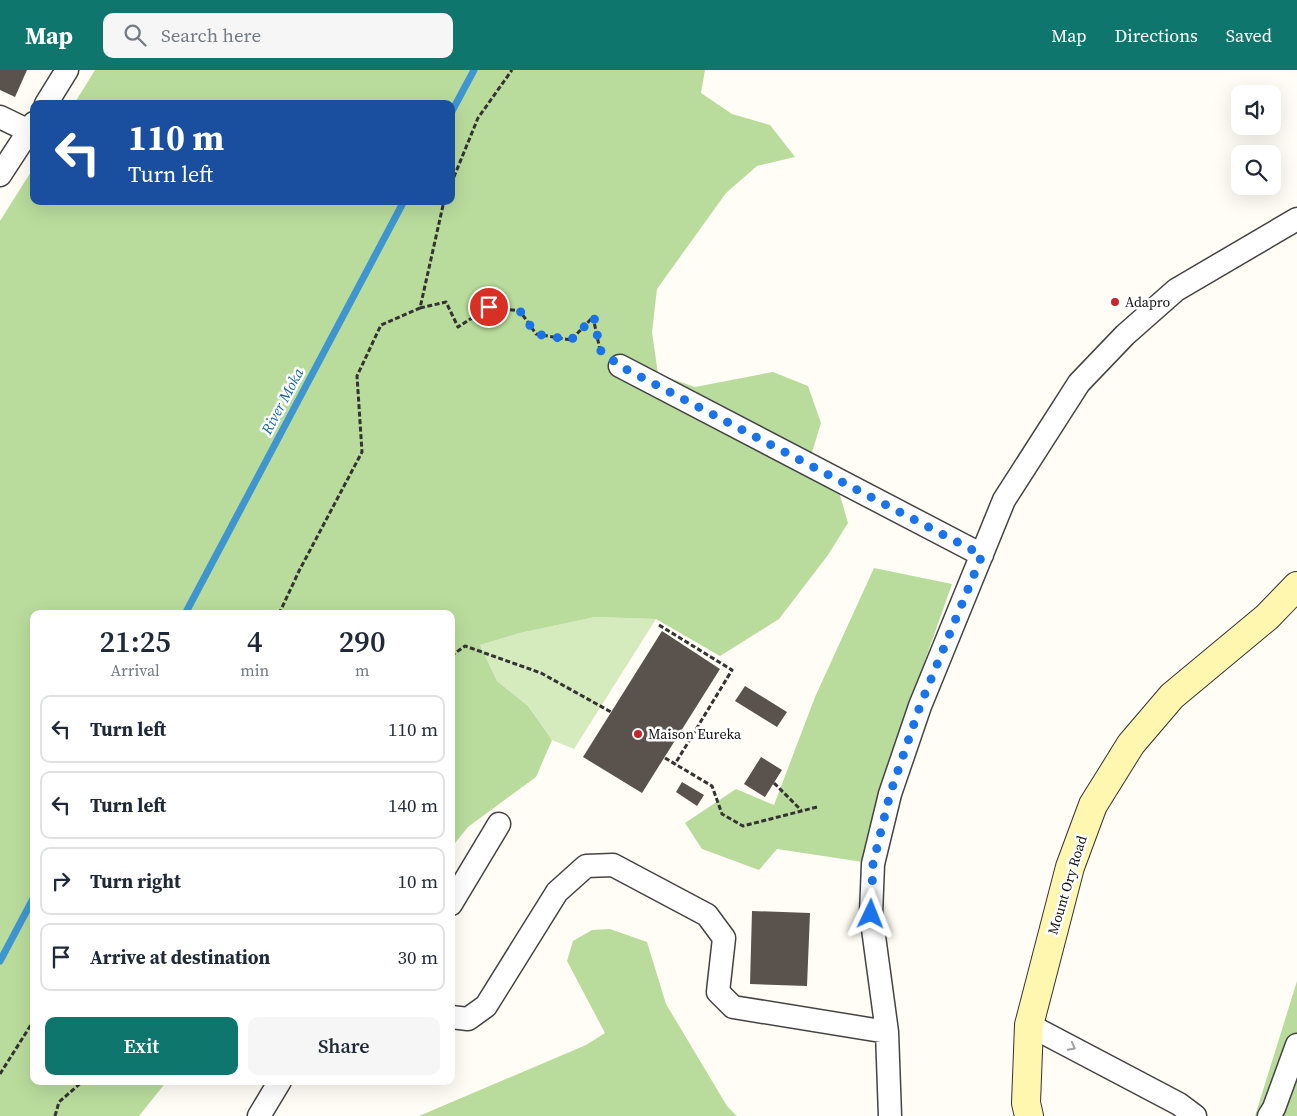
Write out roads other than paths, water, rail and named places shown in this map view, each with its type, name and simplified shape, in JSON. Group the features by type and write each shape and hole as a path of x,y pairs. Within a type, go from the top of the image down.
{"main road":[{"name":"Mount Ory Road","path":"1030,1116 1026,1103 1029,1025 1070,867 1093,805 1131,744 1172,696 1267,617 1297,586"}],"street":[{"path":"48,100 67,70"},
{"path":"0,117 30,127"},
{"path":"0,175 30,129"},
{"path":"890,1116 887,1032 871,914 873,864 890,794 920,706 1004,500 1079,383 1125,335 1176,290 1297,219"},
{"path":"620,366 982,555"},
{"path":"455,897 499,824"},
{"path":"455,1017 468,1018 486,1006 557,892 586,866 613,865 707,915 724,938 718,992 733,1007 887,1032"},
{"path":"1029,1025 1179,1104 1195,1116"},
{"path":"1269,1116 1274,1108 1297,1045"},
{"path":"259,1116 278,1085"}],"waterway":[{"name":"River Moka","path":"455,106 474,70"},
{"name":"River Moka","path":"187,610 402,205"},
{"name":"River Moka","path":"0,961 30,905"}],"place":[{"name":"Adapro","path":"1115,302"},
{"name":"Maison Eureka","path":"638,734"}]}
